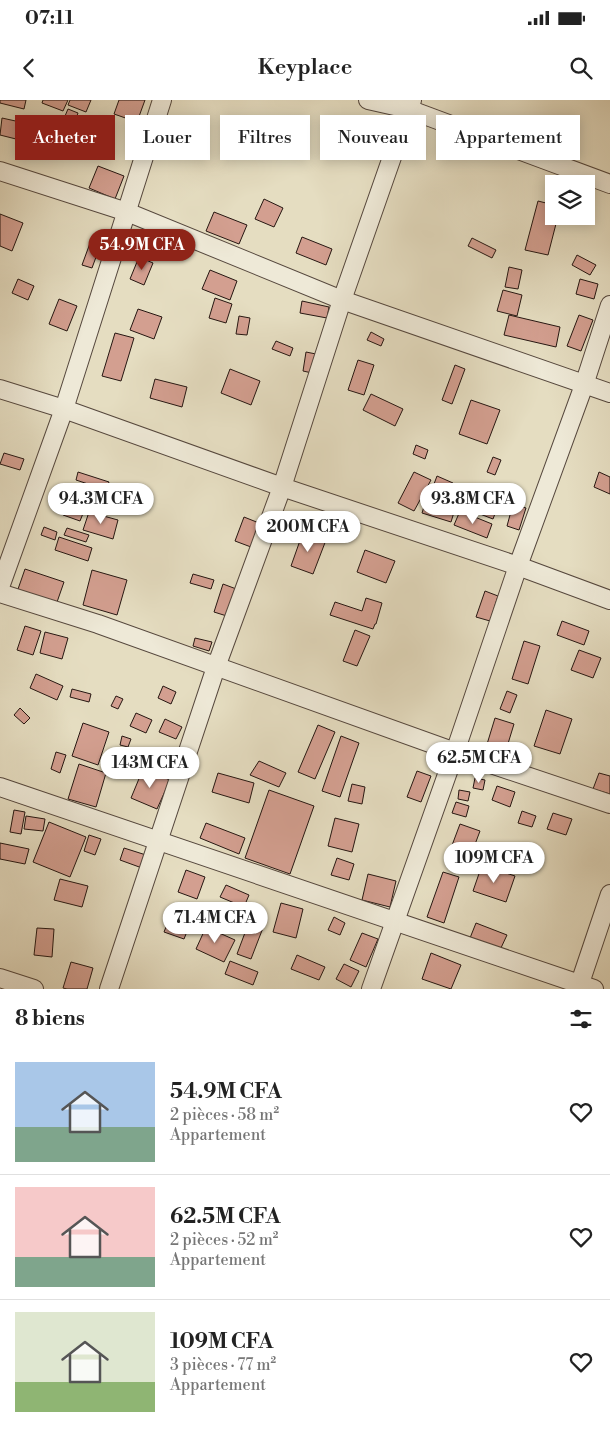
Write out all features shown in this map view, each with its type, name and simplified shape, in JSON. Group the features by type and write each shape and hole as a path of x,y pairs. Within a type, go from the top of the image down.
{"street":[{"path":"0,587 64,409 162,100"},
{"path":"368,100 410,104 610,184"},
{"path":"109,989 216,667 282,487 342,300 410,104"},
{"path":"0,171 127,212 342,300 610,393"},
{"path":"371,989 455,752 518,566 584,384 610,305"},
{"path":"0,389 64,409 282,487 518,566 610,600"},
{"path":"0,593 98,624 455,752 610,804"},
{"path":"0,786 584,987 610,894"},
{"path":"0,978 34,989"}],"building":[{"path":"0,100 26,100 24,109 0,103"},
{"path":"43,100 68,100 63,111 42,103"},
{"path":"70,100 91,100 86,112 68,105"},
{"path":"119,100 145,100 140,115 125,115 125,118 114,114"},
{"path":"68,109 78,113 77,115 65,115"},
{"path":"2,118 15,121 15,139 0,135"},
{"path":"98,166 124,176 115,199 89,188"},
{"path":"264,199 283,208 274,227 255,219"},
{"path":"538,201 545,203 545,225 556,225 548,255 525,250"},
{"path":"214,212 247,225 239,244 206,231"},
{"path":"0,214 23,223 12,251 0,246"},
{"path":"93,235 103,238 92,268 82,265"},
{"path":"302,237 332,249 326,265 296,253"},
{"path":"472,238 496,250 492,258 468,246"},
{"path":"577,255 596,265 590,275 572,265"},
{"path":"139,257 153,263 144,285 130,279"},
{"path":"509,267 522,270 518,289 505,287"},
{"path":"210,270 237,281 230,300 202,289"},
{"path":"18,279 34,286 28,300 12,293"},
{"path":"580,279 598,284 594,299 576,294"},
{"path":"503,290 522,295 517,316 497,311"},
{"path":"215,298 232,304 226,323 209,318"},
{"path":"59,299 77,306 67,331 49,324"},
{"path":"302,301 329,307 327,318 300,313"},
{"path":"138,309 162,317 154,339 130,330"},
{"path":"509,315 560,327 556,347 504,335"},
{"path":"579,315 593,320 581,351 567,346"},
{"path":"239,316 250,318 247,335 236,334"},
{"path":"371,332 384,339 381,346 367,340"},
{"path":"115,333 134,338 121,381 102,376"},
{"path":"276,341 293,348 290,356 272,349"},
{"path":"306,352 316,354 312,373 303,371"},
{"path":"358,360 374,365 364,395 348,390"},
{"path":"455,365 465,369 452,404 442,400"},
{"path":"230,369 260,381 251,405 221,393"},
{"path":"155,379 187,387 182,407 150,398"},
{"path":"371,394 403,409 395,426 363,410"},
{"path":"471,400 500,410 487,444 459,434"},
{"path":"416,445 428,450 425,459 413,454"},
{"path":"4,453 24,459 20,470 0,464"},
{"path":"493,457 501,460 495,475 487,472"},
{"path":"78,472 109,482 106,490 76,480"},
{"path":"414,472 431,480 414,511 398,503"},
{"path":"599,472 610,477 610,494 594,487"},
{"path":"437,476 453,483 447,498 431,492"},
{"path":"467,485 501,498 493,519 459,506"},
{"path":"426,500 455,509 451,522 422,513"},
{"path":"513,504 526,508 519,530 507,526"},
{"path":"67,505 84,511 80,521 63,515"},
{"path":"460,511 492,524 487,538 454,525"},
{"path":"89,512 118,520 113,539 83,530"},
{"path":"244,517 259,523 251,547 235,541"},
{"path":"44,527 57,532 55,540 41,535"},
{"path":"67,528 89,535 86,542 64,535"},
{"path":"303,532 326,540 313,574 291,566"},
{"path":"59,537 92,548 88,561 55,550"},
{"path":"365,550 395,561 386,583 357,572"},
{"path":"25,569 64,582 56,605 17,592"},
{"path":"92,570 127,580 117,615 83,605"},
{"path":"193,574 214,580 211,589 190,583"},
{"path":"223,584 239,590 230,617 214,612"},
{"path":"485,591 498,596 490,621 476,617"},
{"path":"366,598 382,603 373,629 330,615 335,602 362,611"},
{"path":"562,621 589,631 584,645 557,635"},
{"path":"25,626 41,631 33,655 17,650"},
{"path":"355,630 370,636 357,666 343,661"},
{"path":"45,632 68,638 62,659 40,653"},
{"path":"195,638 212,642 209,651 193,646"},
{"path":"524,641 540,646 528,684 512,679"},
{"path":"579,650 601,658 593,678 571,670"},
{"path":"36,674 63,686 57,700 30,688"},
{"path":"163,686 176,692 171,704 158,698"},
{"path":"72,689 91,694 89,702 70,697"},
{"path":"507,691 517,695 510,713 500,709"},
{"path":"116,696 123,699 118,709 111,706"},
{"path":"20,708 30,718 24,724 14,715"},
{"path":"546,710 572,719 560,754 534,746"},
{"path":"136,713 152,720 146,733 130,726"},
{"path":"495,718 514,724 503,760 484,754"},
{"path":"165,719 182,727 176,739 159,732"},
{"path":"83,723 109,732 98,765 72,756"},
{"path":"318,725 335,732 315,779 298,772"},
{"path":"122,736 131,739 128,747 120,745"},
{"path":"341,736 359,743 340,797 322,791"},
{"path":"130,749 143,756 139,763 126,756"},
{"path":"56,752 66,755 60,773 51,769"},
{"path":"259,761 286,773 279,787 250,775"},
{"path":"79,764 106,773 96,807 68,799"},
{"path":"123,764 134,767 132,774 121,771"},
{"path":"143,769 170,780 157,809 131,798"},
{"path":"417,771 431,776 421,802 407,797"},
{"path":"218,773 254,783 249,803 212,792"},
{"path":"599,773 610,776 610,794 593,789"},
{"path":"475,778 485,780 483,790 473,788"},
{"path":"352,784 365,787 362,804 348,801"},
{"path":"497,786 515,792 510,807 492,800"},
{"path":"269,790 314,806 290,874 245,858"},
{"path":"459,790 470,792 468,801 458,799"},
{"path":"456,802 469,806 466,817 452,813"},
{"path":"14,810 25,812 21,834 10,832"},
{"path":"522,811 536,816 532,827 518,823"},
{"path":"553,813 572,819 566,835 547,829"},
{"path":"26,816 45,819 43,831 24,829"},
{"path":"335,818 359,824 352,852 328,846"},
{"path":"49,822 86,837 70,877 33,862"},
{"path":"206,823 245,838 239,854 200,838"},
{"path":"460,824 480,831 471,855 451,848"},
{"path":"89,835 101,839 95,855 84,851"},
{"path":"0,843 29,849 25,864 0,859"},
{"path":"124,848 146,855 142,868 120,860"},
{"path":"337,858 354,864 349,880 331,875"},
{"path":"482,865 515,876 506,902 473,891"},
{"path":"186,870 205,877 197,899 178,892"},
{"path":"443,872 459,877 444,923 427,917"},
{"path":"368,874 396,881 390,907 362,900"},
{"path":"60,879 88,886 82,907 54,900"},
{"path":"226,885 249,895 244,907 220,897"},
{"path":"281,903 303,909 296,938 273,932"},
{"path":"174,907 194,914 184,939 164,932"},
{"path":"252,914 266,920 251,959 237,954"},
{"path":"334,917 345,923 340,935 328,930"},
{"path":"476,923 507,935 500,950 470,938"},
{"path":"206,927 235,940 224,962 196,949"},
{"path":"37,928 54,929 52,957 34,955"},
{"path":"362,933 378,939 366,967 350,960"},
{"path":"431,953 461,965 451,989 422,979"},
{"path":"297,955 325,967 319,980 291,969"},
{"path":"230,961 258,972 253,985 225,974"},
{"path":"71,962 93,968 87,989 63,988"},
{"path":"344,964 359,971 351,987 336,979"}]}
